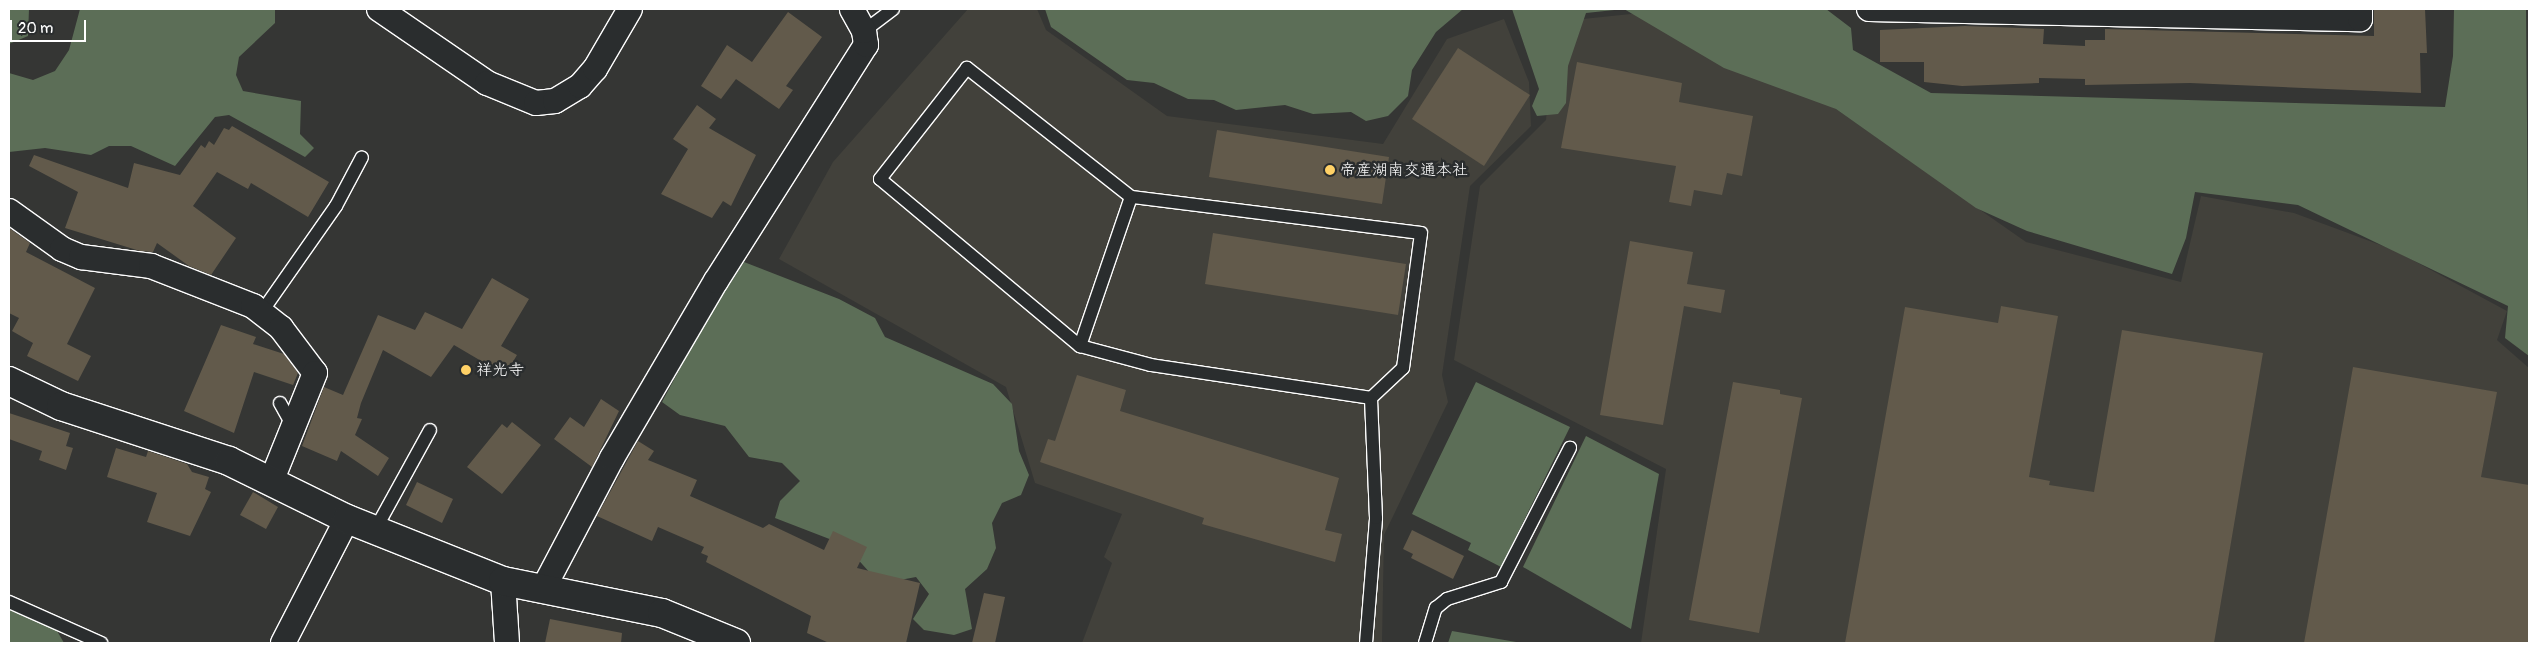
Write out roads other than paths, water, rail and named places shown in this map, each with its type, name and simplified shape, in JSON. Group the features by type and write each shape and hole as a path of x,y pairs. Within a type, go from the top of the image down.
{"street":[{"path":"379,9 487,83 536,103 555,101 580,86 596,69 630,9"},
{"path":"543,589 612,458 720,273 777,178 856,63 866,45 864,30 852,9"},
{"path":"1869,9 2360,19 2360,9"},
{"path":"9,211 81,257 151,266 262,312 281,328 315,373 271,482"},
{"path":"9,381 61,406 172,440 271,482 348,519 503,582 662,613 736,643"},
{"path":"282,643 348,519"},
{"path":"503,582 507,643"}],"lane":[{"path":"864,30 893,9"},
{"path":"1366,643 1376,518 1371,398 1403,368 1420,234 1131,197 966,68 880,179 1080,346 1151,365 1371,398"},
{"path":"262,312 336,206 362,157"},
{"path":"1080,346 1131,197"},
{"path":"280,403 294,428"},
{"path":"375,530 430,430"},
{"path":"1425,643 1436,608 1447,599 1501,582 1570,448"},
{"path":"9,602 101,643"}],"place":[{"name":"帝産湖南交通本社","path":"1330,170"},
{"name":"祥光寺","path":"466,370"}]}
